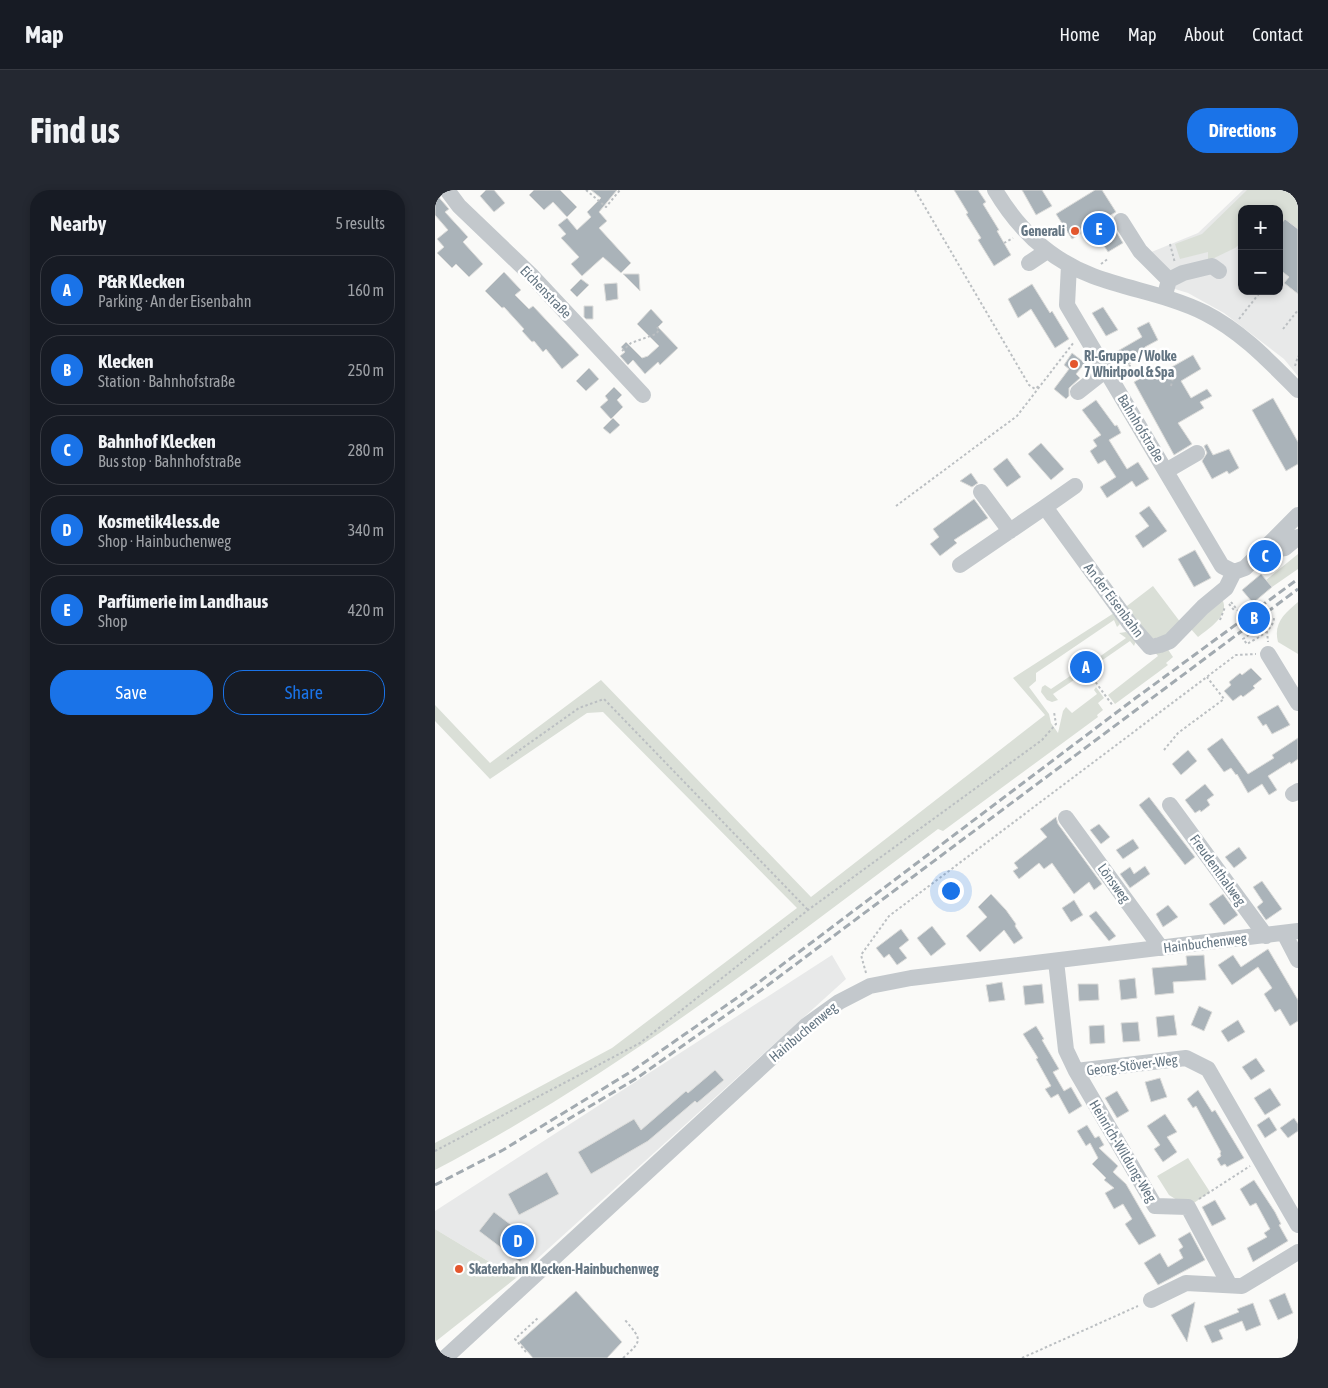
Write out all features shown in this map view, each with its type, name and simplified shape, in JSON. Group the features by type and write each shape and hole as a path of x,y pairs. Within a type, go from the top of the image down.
{"street":[{"name":"Eichenstraße","path":"447,190 459,206 531,275 643,395"},
{"path":"995,190 1015,219 1047,251 1069,265 1094,276 1165,297 1205,313 1234,330 1254,346 1298,390"},
{"path":"1121,222 1140,251 1174,278"},
{"path":"1029,263 1047,251"},
{"name":"Bahnhofstraße","path":"1069,265 1067,305 1222,566 1235,572"},
{"path":"1165,297 1174,278 1211,266 1219,271"},
{"path":"1078,392 1106,370"},
{"path":"1166,471 1197,454"},
{"path":"960,565 1075,486"},
{"path":"981,492 1010,531"},
{"name":"An der Eisenbahn","path":"1045,507 1130,624 1150,647 1170,641 1203,607 1226,588 1235,572"},
{"path":"1235,572 1245,568 1298,515"},
{"path":"1261,552 1285,548 1298,537"},
{"path":"1269,654 1298,703"},
{"name":"Freudenthalweg","path":"1170,805 1266,936"},
{"name":"Lönsweg","path":"1067,818 1161,948"},
{"path":"1291,932 1298,960"},
{"name":"Hainbuchenweg","path":"445,1358 807,1025 839,1002 869,986 911,978 1291,932"},
{"name":"Georg-Stöver-Weg","path":"1056,961 1066,1050 1076,1071 1186,1058 1208,1069 1298,1225"},
{"name":"Heinrich-Wildung-Weg","path":"1076,1071 1155,1206 1187,1207"},
{"path":"1187,1207 1229,1284"},
{"path":"1151,1300 1186,1283 1242,1286 1298,1252"}],"path":[{"path":"586,190 606,207 620,190"},
{"path":"915,190 1029,385 1035,389 1041,385"},
{"path":"1170,244 1174,278"},
{"path":"1234,330 1240,317 1258,295"},
{"path":"1283,329 1298,310"},
{"path":"611,361 631,343 656,334 659,330 657,328"},
{"path":"895,506 1017,416 1083,330"},
{"path":"1171,386 1175,370 1178,369"},
{"path":"1220,620 1226,600"},
{"path":"1230,600 1253,632 1243,639 1247,644 1267,632 1275,621 1274,616"},
{"path":"869,986 861,955 889,916 1236,655 1269,654"},
{"path":"1078,658 1113,706"},
{"path":"1164,750 1178,733 1224,699 1207,677"},
{"path":"507,759 579,708 604,699 808,910"},
{"path":"435,1151 641,1043 808,910 1042,740 1057,724 1054,712"},
{"path":"1187,1207 1260,1159"},
{"path":"1022,1358 1151,1300"},
{"path":"526,1352 515,1339 539,1317"},
{"path":"623,1358 638,1345 639,1340 637,1334 625,1320"}],"shaded area":[{"path":"1243,190 1298,190 1298,376 1284,359 1224,313 1188,293 1165,286 1149,253 1198,233"},
{"path":"1247,190 1298,190 1298,229 1283,227 1283,205 1238,205 1238,245 1208,261 1208,252 1180,259 1175,244 1202,234"},
{"path":"1298,554 1298,569 1272,587 1266,580"},
{"path":"1153,586 1181,623 1163,637 1155,639 1143,632 1123,609"},
{"path":"1222,599 1224,605 1221,616 1198,637 1190,628"},
{"path":"1298,602 1298,654 1278,642 1277,629 1281,619"},
{"path":"1114,613 1120,624 1117,627 1114,620 1036,673 1036,681 1029,687 1049,714 1051,723 1058,733 1063,711 1066,707 1072,713 1097,694 1094,690 1096,687 1104,698 1098,703 1103,710 1097,715 1098,717 943,831 938,829 755,965 631,1053 502,1133 435,1170 435,1143 612,1048 797,908 603,712 587,713 490,779 435,721 435,705 490,763 601,680 811,897 1045,715 1013,678"},
{"path":"1126,632 1136,641 1134,646 1130,641 1094,666 1097,672 1094,674 1084,659 1092,662 1126,638 1119,633"},
{"path":"1167,648 1173,657 1166,663 1168,665 1115,704 1108,695 1158,656 1153,650"},
{"path":"1079,661 1090,677 1087,679 1083,674 1053,694 1058,700 1052,702 1047,700 1041,692 1042,687 1045,685 1051,689 1079,670 1075,664"},
{"path":"832,955 846,979 516,1278 435,1229 435,1211"},
{"path":"1188,1158 1210,1192 1188,1207 1169,1195 1157,1176"},
{"path":"435,1229 516,1278 435,1342"}],"building":[{"path":"486,190 494,190 505,203 494,212 480,196"},
{"path":"534,190 560,190 577,207 567,217 553,202 544,210 529,195"},
{"path":"591,190 617,190 599,212 607,221 599,228 631,263 621,273 603,257 582,276 571,264 579,257 561,238 566,234 558,225 567,218 577,230 591,217 587,212 601,198"},
{"path":"954,190 978,190 986,202 983,204 999,230 997,231 1011,255 994,266 978,240 981,238"},
{"path":"1022,190 1042,190 1052,206 1036,215"},
{"path":"1095,190 1102,190 1116,212 1109,216 1123,243 1108,252 1092,227 1072,239 1056,214"},
{"path":"435,193 449,209 445,212 468,237 463,242 483,264 469,277 456,264 452,268 437,253 444,247 437,239 448,230 435,215"},
{"path":"1285,219 1298,229 1298,294 1284,283 1289,277 1283,272 1283,221"},
{"path":"504,272 521,290 515,295 529,309 533,306 579,355 562,369 546,349 543,352 534,341 532,342 522,331 524,329 504,307 502,308 485,291"},
{"path":"623,274 639,274 640,291"},
{"path":"581,279 589,285 577,297 570,290"},
{"path":"617,283 618,299 606,301 604,284"},
{"path":"1032,284 1050,313 1052,311 1069,339 1055,348 1031,309 1018,318 1008,299"},
{"path":"584,306 593,306 593,319 586,319 584,317"},
{"path":"1103,307 1118,330 1106,336 1092,313"},
{"path":"651,309 663,322 658,327 678,348 660,365 658,362 645,374 633,360 628,365 620,356 625,352 621,347 626,342 642,358 648,356 659,346 637,324"},
{"path":"1149,322 1158,340 1145,347 1148,353 1124,367 1116,352 1142,337 1137,328"},
{"path":"1072,353 1085,363 1076,374 1080,378 1069,388 1069,396 1066,399 1054,389 1069,369 1064,365"},
{"path":"1193,355 1201,369 1181,381 1191,398 1207,389 1212,396 1200,402 1204,408 1178,423 1192,444 1174,455 1134,382 1160,367 1163,372"},
{"path":"589,368 599,379 586,391 576,381"},
{"path":"614,387 622,395 617,400 623,407 611,419 600,407 608,400 605,396"},
{"path":"1273,398 1298,442 1298,464 1286,471 1252,410"},
{"path":"1096,400 1115,426 1117,425 1121,433 1109,440 1127,469 1138,462 1149,479 1136,487 1132,481 1107,498 1100,487 1116,477 1105,460 1098,464 1090,451 1097,446 1093,440 1101,435 1082,410"},
{"path":"613,418 620,425 610,434 603,428"},
{"path":"1041,443 1064,469 1051,480 1028,454"},
{"path":"1207,444 1213,455 1229,449 1239,468 1229,474 1227,471 1212,479 1202,461 1207,453 1204,446"},
{"path":"1007,458 1021,477 1007,487 993,469"},
{"path":"971,473 978,483 972,487 960,481"},
{"path":"974,499 988,518 954,540 957,543 940,556 930,544 939,537 933,529"},
{"path":"1149,506 1167,531 1143,548 1135,536 1149,526 1139,513"},
{"path":"1195,550 1211,578 1194,587 1178,559"},
{"path":"1261,574 1272,587 1253,603 1242,590"},
{"path":"1251,668 1262,679 1253,686 1255,688 1243,697 1241,695 1233,701 1224,691 1231,685 1229,682 1240,673 1242,675"},
{"path":"1278,705 1290,725 1272,734 1266,724 1263,726 1257,717"},
{"path":"1222,738 1248,774 1274,758 1272,755 1298,738 1298,759 1268,776 1277,790 1269,795 1262,784 1248,793 1237,774 1231,768 1224,772 1207,749"},
{"path":"1188,750 1197,761 1181,775 1172,764"},
{"path":"1205,784 1214,795 1207,800 1210,805 1201,812 1200,810 1195,813 1185,800"},
{"path":"1149,797 1195,857 1185,865 1139,805"},
{"path":"1056,817 1058,824 1102,884 1094,890 1089,882 1074,894 1052,863 1044,869 1039,863 1019,879 1013,871 1018,868 1014,863 1047,837 1040,829"},
{"path":"1099,824 1110,837 1101,844 1090,830"},
{"path":"1133,839 1139,848 1123,859 1116,850"},
{"path":"1239,847 1247,858 1234,868 1225,857"},
{"path":"1145,866 1150,874 1130,888 1120,874 1130,867 1134,874"},
{"path":"1262,881 1282,909 1266,920 1257,907 1263,902 1253,887"},
{"path":"991,894 1006,910 1023,938 1014,944 1004,930 980,952 966,936 987,917 978,907"},
{"path":"1223,894 1238,915 1224,925 1209,904"},
{"path":"1074,900 1083,915 1071,922 1062,908"},
{"path":"1168,905 1178,917 1163,927 1156,914"},
{"path":"1096,911 1116,936 1109,941 1089,916"},
{"path":"932,926 946,944 931,956 917,938"},
{"path":"901,929 909,940 899,948 907,958 897,965 889,954 884,958 876,948"},
{"path":"1268,949 1298,1000 1298,1021 1290,1026 1280,1009 1275,1012 1264,994 1272,988 1258,967 1232,985 1218,965 1233,955 1241,967"},
{"path":"1204,955 1206,980 1173,982 1174,993 1155,995 1152,968 1187,965 1186,956"},
{"path":"1135,978 1137,998 1121,1000 1119,980"},
{"path":"1002,982 1005,1000 989,1002 986,985"},
{"path":"1042,984 1044,1003 1025,1005 1023,986"},
{"path":"1078,984 1098,984 1099,1000 1079,1001"},
{"path":"1199,1006 1212,1012 1204,1031 1191,1025"},
{"path":"1174,1015 1177,1035 1158,1037 1156,1017"},
{"path":"1238,1020 1245,1032 1228,1042 1221,1031"},
{"path":"1138,1022 1140,1041 1123,1042 1121,1023"},
{"path":"1104,1025 1105,1043 1090,1044 1089,1026"},
{"path":"1036,1026 1059,1069 1053,1072 1064,1091 1071,1087 1082,1106 1069,1114 1058,1094 1051,1098 1045,1089 1051,1086 1036,1059 1038,1058 1023,1034"},
{"path":"1256,1058 1265,1071 1251,1080 1242,1067"},
{"path":"715,1070 724,1080 697,1103 695,1101 648,1141 591,1174 578,1152 634,1119 641,1130 686,1091 688,1093"},
{"path":"1160,1078 1167,1097 1151,1102 1145,1082"},
{"path":"1270,1088 1281,1105 1265,1115 1254,1098"},
{"path":"1198,1090 1212,1112 1215,1110 1244,1158 1227,1167 1225,1164 1221,1166 1217,1159 1221,1156 1221,1152 1196,1106 1193,1108 1187,1099"},
{"path":"1117,1091 1129,1111 1117,1118 1105,1098"},
{"path":"1165,1114 1177,1132 1167,1137 1177,1152 1163,1162 1154,1149 1160,1145 1147,1126"},
{"path":"1269,1117 1277,1130 1265,1138 1257,1125"},
{"path":"1294,1118 1298,1124 1298,1131 1288,1138 1280,1128"},
{"path":"1087,1125 1095,1138 1099,1136 1104,1145 1099,1148 1118,1166 1113,1172 1126,1184 1156,1236 1139,1245 1125,1224 1132,1219 1123,1204 1114,1209 1105,1193 1114,1188 1104,1180 1106,1178 1092,1164 1098,1158 1090,1143 1086,1146 1077,1131"},
{"path":"547,1172 559,1194 519,1215 508,1194"},
{"path":"1254,1180 1275,1212 1281,1224 1279,1225 1288,1241 1253,1262 1247,1248 1267,1237 1264,1233 1270,1229 1256,1203 1250,1206 1240,1189"},
{"path":"1215,1200 1226,1219 1212,1226 1202,1207"},
{"path":"494,1212 535,1243 520,1262 479,1231"},
{"path":"1190,1232 1205,1260 1158,1285 1144,1263 1160,1253 1168,1267 1183,1258 1179,1250 1183,1247 1178,1239"},
{"path":"576,1291 622,1342 607,1358 533,1358 519,1342"},
{"path":"1285,1293 1293,1313 1278,1320 1269,1300"},
{"path":"1195,1302 1193,1313 1187,1342 1171,1315"},
{"path":"1253,1303 1261,1325 1246,1331 1242,1321 1219,1330 1223,1339 1212,1343 1204,1326 1239,1312 1237,1309"}],"railway":[{"path":"435,1185 503,1150 632,1071 754,986 1133,700 1298,579"},
{"path":"547,1132 637,1078 760,991 1298,589"}],"place":[{"name":"Parfümerie im Landhaus","path":"1099,229"},
{"name":"Generali","path":"1075,231"},
{"name":"RI-Gruppe / Wolke 7 Whirlpool & Spa","path":"1074,364"},
{"name":"Bahnhof Klecken","path":"1265,556"},
{"name":"Klecken","path":"1254,618"},
{"name":"P&R Klecken","path":"1086,667"},
{"name":"Kosmetik4less.de","path":"518,1241"},
{"name":"Skaterbahn Klecken-Hainbuchenweg","path":"459,1269"}]}
